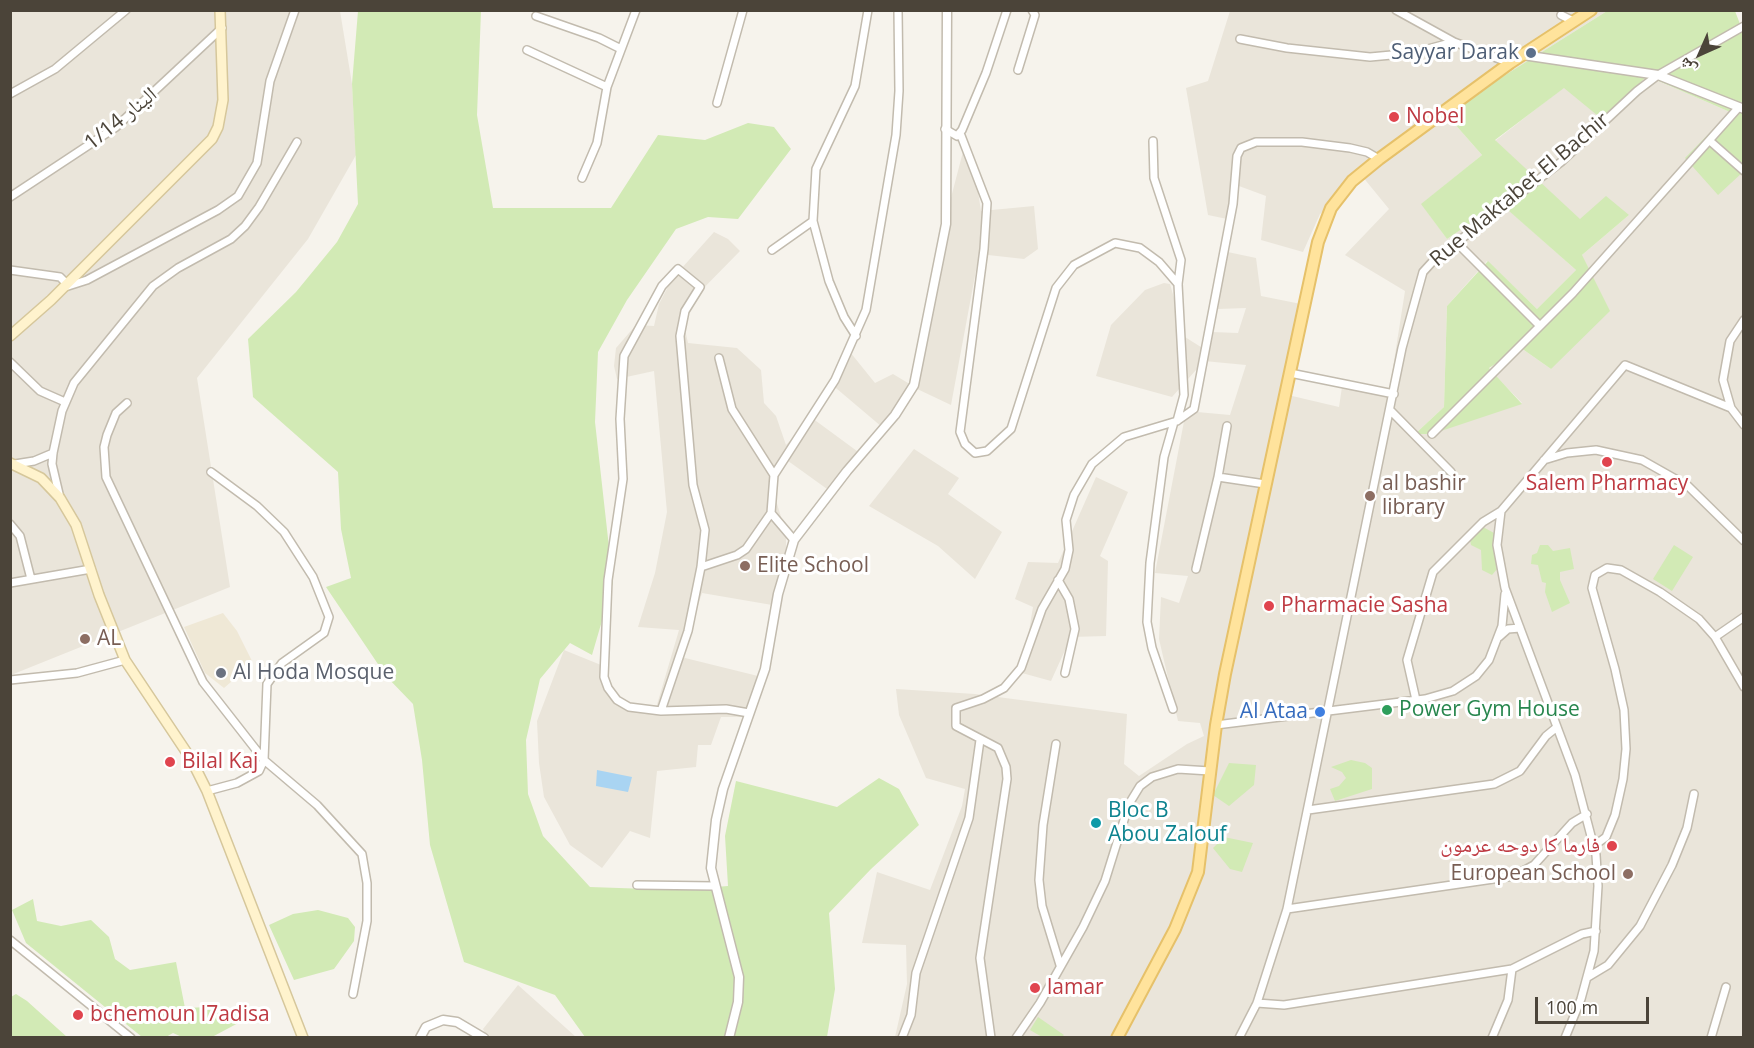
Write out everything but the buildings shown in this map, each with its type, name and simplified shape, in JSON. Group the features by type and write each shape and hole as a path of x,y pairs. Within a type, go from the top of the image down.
{"main road":[{"path":"10,336 65,286 212,140 218,128 223,100 222,28 219,10"},
{"path":"1117,1038 1161,958 1192,891 1203,849 1216,725 1265,484 1318,242 1325,222 1338,196 1378,159 1523,55 1571,16 1591,10"},
{"path":"13,463 41,478 60,498 76,525 125,660 191,759 207,791 303,1038"}],"street":[{"path":"10,94 55,69 126,10"},
{"path":"10,270 60,277 65,286 87,280 218,210 238,196 257,163 270,81 295,10"},
{"path":"582,178 597,143 607,87 636,10"},
{"path":"717,104 743,10"},
{"path":"856,336 844,317 829,281 813,221 816,169 855,86 868,10"},
{"path":"701,567 737,555 746,549 771,513 774,475 835,380 866,309 896,135 899,91 898,10"},
{"path":"729,1038 738,1002 739,977 732,941 714,886 711,856 716,820 765,669 780,585 794,540 841,478 895,415 914,385 946,224 946,10"},
{"path":"945,129 957,136 960,133 986,73 1007,10"},
{"path":"1018,70 1035,15 1032,10"},
{"path":"1396,10 1454,42 1510,63"},
{"path":"536,16 599,38 621,49"},
{"name":"Rue Maktabet El Bachir","path":"1239,1038 1257,1003 1287,909 1418,285 1434,260 1561,162 1658,75 1743,26"},
{"name":"الينار 1/14","path":"10,197 116,127 222,28"},
{"path":"1240,39 1287,48 1370,57 1413,53 1454,42"},
{"path":"527,50 607,87"},
{"path":"1432,434 1540,326 1741,108 1658,75 1523,55"},
{"path":"960,133 987,203 984,249 960,432 965,444 975,453 987,451 1011,429 1056,288 1074,265 1115,243 1140,248 1160,262 1178,284"},
{"path":"1153,141 1154,178 1181,260 1178,284 1184,395 1164,457 1150,563 1147,622 1152,648 1173,709"},
{"path":"1710,141 1743,171"},
{"path":"60,498 52,464 53,453 65,402 74,383 153,286 178,268 231,239 245,226 297,142"},
{"path":"991,1038 980,958 1007,778 1002,753 992,744 956,726 956,708 983,699 1011,683 1021,668 1042,609 1068,559 1066,520 1074,495 1092,464 1124,436 1175,422 1194,409 1200,365 1233,204 1237,156 1241,148 1256,142 1302,142 1350,148 1367,152 1378,159"},
{"path":"772,250 813,221"},
{"path":"1457,243 1540,326"},
{"path":"661,711 683,652 701,567 705,530 693,485 680,336 686,311 700,287 678,269 662,286 624,356 620,419 623,480 608,580 604,667 608,688 617,700 629,707 661,711 703,708 749,713"},
{"path":"1743,320 1730,341 1723,380 1731,408 1743,425"},
{"path":"719,358 732,409 774,475"},
{"path":"10,362 40,391 65,402"},
{"path":"1416,700 1407,660 1433,572 1483,522 1501,511 1625,365 1731,408"},
{"path":"1290,373 1394,394"},
{"path":"127,403 116,412 107,435 104,447 106,477 203,682 264,760 317,805 362,855 368,883 367,921 353,994"},
{"path":"1390,411 1451,472"},
{"path":"1196,569 1218,477 1227,426"},
{"path":"1544,460 1581,450 1596,450 1642,460 1688,486 1743,541"},
{"path":"13,463 34,461 53,453"},
{"path":"207,791 249,779 259,771 264,760 267,684 282,663 324,633 329,617 313,576 284,532 257,506 211,472"},
{"path":"1218,477 1265,484"},
{"path":"1501,511 1497,545 1505,588 1587,814 1598,875 1596,931 1588,977 1565,1038"},
{"path":"771,513 794,540"},
{"path":"10,524 20,536 31,579"},
{"path":"1594,845 1606,837 1615,815 1623,779 1626,749 1624,710 1592,588 1595,575 1607,568 1621,570 1674,601 1699,619 1715,637 1743,687"},
{"path":"10,583 91,569"},
{"path":"1058,580 1069,599 1075,629 1065,673"},
{"path":"1216,725 1416,700 1453,691 1476,676 1489,660 1499,637 1505,588"},
{"path":"1715,637 1743,617"},
{"path":"1499,637 1508,629 1520,628"},
{"path":"10,680 77,673 125,660"},
{"path":"1308,810 1494,784 1520,771 1546,736 1557,727"},
{"path":"902,1038 911,1015 916,974 969,818 980,740"},
{"path":"1056,744 1043,825 1039,880 1042,906 1060,966"},
{"path":"1016,1038 1040,1003 1105,881 1129,804 1140,786 1152,777 1172,770 1210,771"},
{"path":"1588,977 1608,965 1640,926 1672,865 1687,828 1694,794"},
{"path":"1287,909 1514,876 1534,865 1572,822 1587,814"},
{"path":"638,885 714,886"},
{"path":"1257,1003 1284,1005 1512,969 1582,934 1596,931"},
{"path":"10,940 131,1038"},
{"path":"1492,1038 1508,1000 1512,969"},
{"path":"1711,1038 1726,987"},
{"path":"420,1038 426,1027 443,1020 457,1022 484,1038"}],"shaded area":[{"path":"11,11 340,11 352,84 356,155 308,239 197,378 230,587 11,675"},
{"path":"1230,11 1607,11 1445,113 1482,155 1422,204 1447,239 1500,202 1576,270 1537,309 1487,261 1447,306 1444,407 1416,433 1522,403 1489,369 1521,348 1551,369 1582,255 1629,215 1580,220 1495,141 1564,87 1647,76 1730,112 1743,172 1743,1037 895,1037 907,984 906,945 862,943 877,872 930,890 962,806 965,789 926,778 899,715 896,689 975,694 1127,714 1124,764 1139,776 1187,744 1204,736 1200,723 1178,721 1159,639 1161,597 1179,603 1188,576 1155,573 1186,411 1230,415 1246,365 1204,361 1172,397 1096,376 1111,325 1145,290 1164,283 1170,284 1185,337 1204,349 1212,332 1238,333 1246,308 1218,309 1223,251 1256,258 1261,296 1306,305 1288,395 1339,407 1342,387 1389,393 1405,291 1345,255 1389,209 1362,176 1320,214 1303,252 1261,240 1266,196 1239,186 1232,220 1208,215 1186,88 1208,81"},
{"path":"965,144 974,166 981,211 1034,206 1038,249 1024,259 979,254 951,405 913,387 882,427 830,383 850,352 875,383 893,374 913,386 947,213"},
{"path":"714,232 728,239 740,251 690,302 682,316 688,343 737,348 761,370 764,403 776,416 786,445 812,418 861,454 834,494 784,458 770,481 786,533 778,606 702,593 681,657 762,677 750,717 721,717 711,745 698,745 696,767 657,771 650,838 630,831 602,868 570,845 544,797 539,763 537,721 564,650 601,665 613,693 627,702 656,708 679,630 638,627 655,573 667,512 654,371 617,379 614,366 616,348 636,325 654,326 659,304 672,279"},
{"path":"914,449 959,478 948,494 1002,532 975,579 938,546 869,506"},
{"path":"1096,477 1128,492 1100,556 1108,561 1106,636 1071,637 1051,681 1022,673 1033,607 1015,599 1028,562 1058,563"},
{"path":"223,613 237,631 253,663 224,688 205,673 184,627"},
{"path":"518,985 576,1037 487,1037 483,1029"}],"green space":[{"path":"358,11 481,11 477,115 493,208 611,208 658,135 705,140 748,123 774,127 791,149 738,219 708,217 676,229 627,300 598,352 595,422 613,583 592,655 570,643 540,679 526,740 528,794 543,836 590,887 677,890 728,886 725,836 736,781 837,807 879,778 899,789 919,825 871,869 829,913 835,989 827,1037 585,1037 555,995 464,962 430,845 422,760 413,704 386,676 326,587 351,578 341,529 338,472 253,397 248,339 296,292 337,242 358,204 352,84"},
{"path":"1607,11 1735,11 1740,24 1743,23 1743,172 1718,195 1685,158 1730,112 1647,76 1603,120 1564,88 1495,140 1580,219 1606,196 1629,215 1582,255 1610,311 1551,369 1521,348 1489,368 1522,404 1432,434 1415,434 1444,407 1447,306 1488,261 1537,309 1576,270 1500,203 1447,239 1421,204 1482,155 1445,113"},
{"path":"1483,527 1494,533 1497,569 1492,575 1482,570 1481,550 1471,545 1470,540"},
{"path":"1540,545 1548,545 1553,551 1570,548 1574,569 1560,572 1560,580 1570,603 1552,612 1545,592 1546,583 1542,582 1538,565 1531,564 1532,555 1537,553"},
{"path":"1674,545 1693,557 1672,591 1653,579"},
{"path":"1351,760 1365,763 1372,768 1372,789 1335,801 1330,789 1339,786 1346,778 1342,772 1331,767"},
{"path":"1229,763 1256,765 1254,785 1229,806 1213,795"},
{"path":"1224,837 1253,843 1242,872 1230,869 1213,848"},
{"path":"33,899 37,921 61,926 91,920 109,937 115,959 130,970 176,962 185,1008 209,1007 237,1012 242,1021 212,1037 182,1037 173,1033 166,1037 142,1037 26,943 12,910"},
{"path":"318,910 348,918 355,927 354,941 334,969 294,980 269,925 293,914"},
{"path":"16,994 67,1037 11,1037 11,997"},
{"path":"1038,1017 1064,1035 1062,1037 1042,1037 1030,1030"}],"water":[{"path":"597,770 632,777 628,792 596,786"}],"place":[{"name":"Sayyar Darak","path":"1531,53"},
{"name":"Nobel","path":"1394,117"},
{"name":"Salem Pharmacy","path":"1607,462"},
{"name":"al bashir library","path":"1370,496"},
{"name":"Elite School","path":"745,566"},
{"name":"Pharmacie Sasha","path":"1269,606"},
{"name":"AL","path":"85,639"},
{"name":"Al Hoda Mosque","path":"221,673"},
{"name":"Power Gym House","path":"1387,710"},
{"name":"Al Ataa","path":"1320,712"},
{"name":"Bilal Kaj","path":"170,762"},
{"name":"Bloc B Abou Zalouf","path":"1096,823"},
{"name":"فارما كا دوحه عرمون","path":"1612,846"},
{"name":"European School","path":"1628,874"},
{"name":"lamar","path":"1035,988"},
{"name":"bchemoun l7adisa","path":"78,1015"}]}
